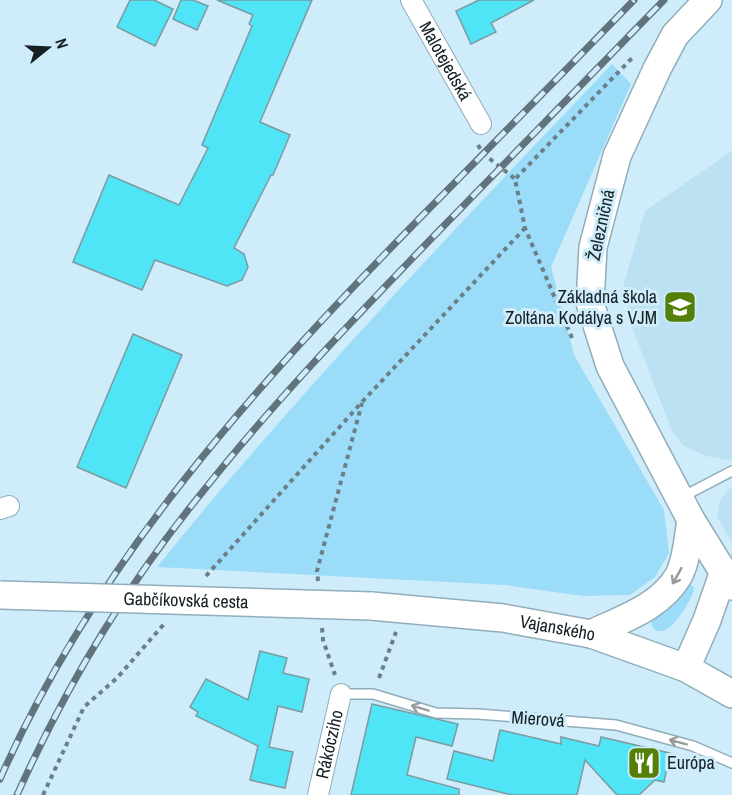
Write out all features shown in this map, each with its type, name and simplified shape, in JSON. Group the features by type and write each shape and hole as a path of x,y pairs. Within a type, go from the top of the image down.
{"street":[{"name":"Malotejedská","path":"411,0 479,131"},
{"name":"Železničná","path":"708,0 675,35 617,156 593,247 590,303 610,366 686,509 728,580"},
{"path":"591,634 644,609 667,592 680,573 686,509"},
{"path":"686,668 728,580"},
{"name":"Gabčíkovská cesta","path":"0,595 371,606"},
{"name":"Vajanského","path":"371,606 503,618 591,634 686,668 732,694"},
{"name":"Rákócziho","path":"318,795 341,694"}],"lane":[{"path":"686,509 732,471"},
{"name":"Mierová","path":"341,694 373,694 436,713 616,725 693,746 732,763"}],"path":[{"path":"515,179 638,52"},
{"path":"199,584 362,402 525,228 515,179 483,154 479,131"},
{"path":"318,583 317,572 362,402"},
{"path":"321,617 323,640 341,694"},
{"path":"44,795 84,707 117,678 169,618"},
{"path":"373,694 399,622"}],"shaded area":[{"path":"612,64 631,84 551,267 574,355 664,510 669,553 655,577 630,595 583,596 505,585 157,567 322,374"},
{"name":"Základná škola Zoltána Kodálya s VJM","path":"732,151 732,461 706,456 683,445 672,431 632,327 623,287 645,211"},
{"path":"732,486 732,543 717,516 720,500"},
{"path":"689,583 694,587 684,610 671,626 657,631 652,627 651,620 683,585"}],"building":[{"path":"130,0 154,0 173,9 155,46 117,27"},
{"path":"181,0 193,0 208,6 197,30 173,19"},
{"path":"217,0 312,0 260,122 290,135 273,175 234,248 244,254 248,267 242,280 227,286 155,260 142,290 73,262 109,175 179,205 208,148 202,145 252,26 249,24 253,15"},
{"path":"479,0 534,0 491,23 496,32 471,44 456,11"},
{"path":"133,334 182,355 126,488 77,467"},
{"path":"260,651 287,658 283,673 309,679 302,712 278,706 269,747 293,752 285,788 250,780 258,746 196,716 198,712 190,707 206,679 248,700"},
{"path":"372,704 458,724 452,746 416,737 407,775 459,789 459,795 351,795"},
{"path":"500,730 561,744 561,737 599,746 601,737 670,753 664,782 655,780 639,795 617,795 585,760 577,795 512,795 447,779 454,751 493,761"}],"railway":[{"path":"0,779 39,699 83,623 131,551 183,481 238,414 356,285 634,0"},
{"path":"17,795 76,677 122,602 173,530 227,462 283,397 370,303 664,0"}],"place":[{"name":"Základná škola Zoltána Kodálya s VJM","path":"680,307"},
{"name":"Európa","path":"644,763"}]}
